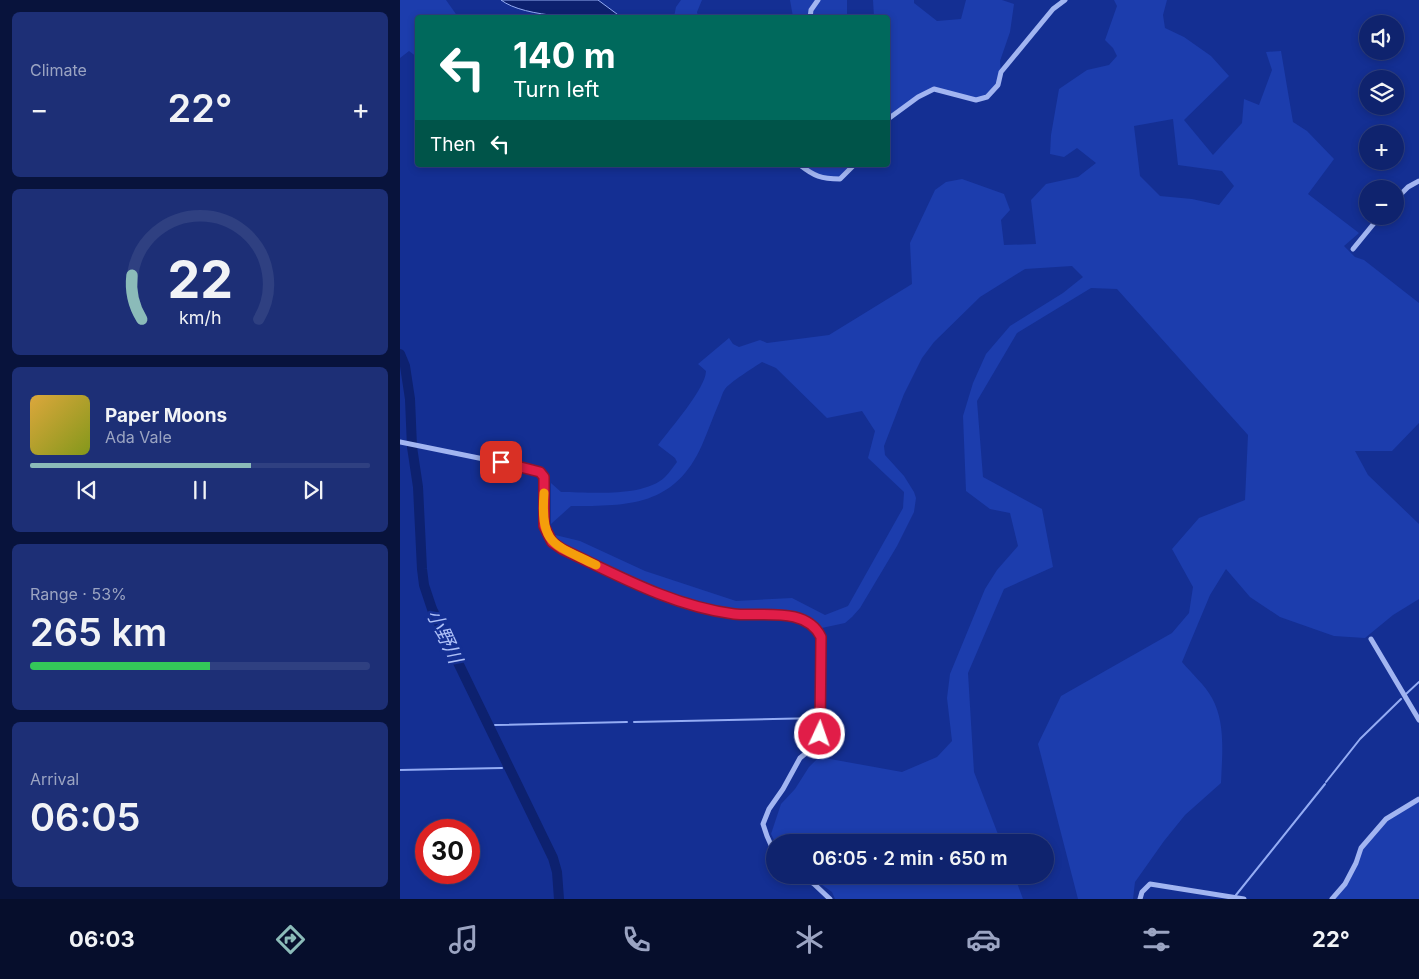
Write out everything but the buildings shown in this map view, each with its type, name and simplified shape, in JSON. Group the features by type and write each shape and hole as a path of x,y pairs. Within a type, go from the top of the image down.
{"street":[{"path":"810,15 811,10 818,0"},
{"path":"890,118 918,97 934,89 976,100 987,97 998,86 1001,72 1053,9 1064,0"},
{"path":"802,167 813,176 831,179 840,179 852,167"},
{"path":"1404,191 1419,181"},
{"path":"1354,248 1373,225"},
{"path":"400,442 540,472 545,480 544,526 552,542 562,549 632,583 706,609 735,614 792,616 803,619 817,629 821,637 820,734 811,749 800,758 766,816 763,824 766,836"},
{"path":"1371,639 1419,720"},
{"path":"1332,899 1345,884 1356,863 1361,848 1386,819 1419,799"},
{"path":"814,884 830,899"},
{"path":"1140,899 1142,892 1150,884 1244,899"}],"shaded area":[{"path":"400,0 446,0 457,15 415,15 415,56 409,51 400,58"},
{"path":"501,0 598,0 618,15 550,15 525,11"},
{"path":"681,0 702,0 698,15 674,15 676,7"},
{"path":"790,0 847,0 847,15 793,15"},
{"path":"873,0 914,0 914,3 937,21 961,19 966,0 1002,0 1014,4 1010,32 1000,61 1001,73 993,92 976,100 934,89 890,118 890,15 874,15"},
{"path":"1114,0 1167,0 1163,15 1165,28 1184,37 1211,56 1229,76 1184,120 1213,155 1242,123 1244,99 1259,105 1272,70 1266,52 1281,51 1293,122 1307,131 1334,159 1308,194 1359,233 1344,246 1355,257 1364,260 1419,303 1419,423 1392,451 1355,451 1368,475 1419,524 1419,599 1393,615 1365,638 1334,636 1280,617 1250,597 1226,569 1210,595 1182,662 1206,689 1216,708 1222,740 1221,783 1185,815 1164,841 1135,882 1133,899 1078,899 1038,744 1061,696 1172,633 1189,613 1193,587 1172,549 1199,518 1245,500 1248,435 1117,289 1091,288 1017,333 977,401 983,477 1042,509 1053,567 1004,589 968,673 974,772 998,834 771,834 781,804 819,757 902,772 937,757 952,741 947,698 950,674 985,589 997,570 1018,546 1010,513 990,509 966,491 963,416 973,383 986,354 1010,326 1063,293 1083,277 1072,266 1025,269 980,297 934,342 922,358 904,394 884,446 885,455 904,476 914,492 916,498 914,512 897,546 860,608 845,623 817,629 803,619 735,614 674,599 562,549 547,533 580,541 645,571 736,601 792,598 825,615 848,606 903,508 904,492 868,458 875,431 862,411 827,418 776,368 762,362 725,389 702,445 691,465 678,480 664,491 631,503 571,506 551,524 551,483 561,492 600,493 643,488 655,484 665,477 677,462 675,458 658,445 694,398 700,387 706,371 698,364 729,338 733,344 739,347 760,340 767,343 829,335 912,284 910,243 935,190 946,182 962,179 1004,194 1010,210 1001,220 1004,245 1036,244 1031,200 1046,184 1078,177 1096,163 1077,148 1064,157 1050,154 1051,135 1059,89 1087,70 1109,65 1117,56 1113,48 1105,40 1117,6","holes":["1173,119 1178,165 1222,171 1234,186 1219,205 1192,199 1160,196 1140,176 1134,126"]},
{"path":"804,167 852,167 840,179 826,179"},
{"path":"1419,799 1419,899 1332,899 1345,884 1361,848 1386,819"},
{"path":"821,884 1017,884 1023,899 835,899 832,892"}],"waterway":[{"name":"小野川","path":"400,354 405,366 410,399 412,447 418,487 424,585 432,609 553,858 557,872 559,899"},
{"path":"1406,694 1419,682"},
{"path":"1326,782 1360,739 1401,699"},
{"path":"634,722 819,718"},
{"path":"495,725 627,722"},
{"path":"400,770 502,768"},
{"path":"1236,895 1325,784"}],"slow traffic":[{"path":"544,493 544,526 552,542 562,549 596,565"}],"route":[{"path":"501,462 540,472 544,477 544,526 552,542 562,549 632,583 674,599 706,609 735,614 792,616 803,619 817,629 821,637 820,734"}]}
